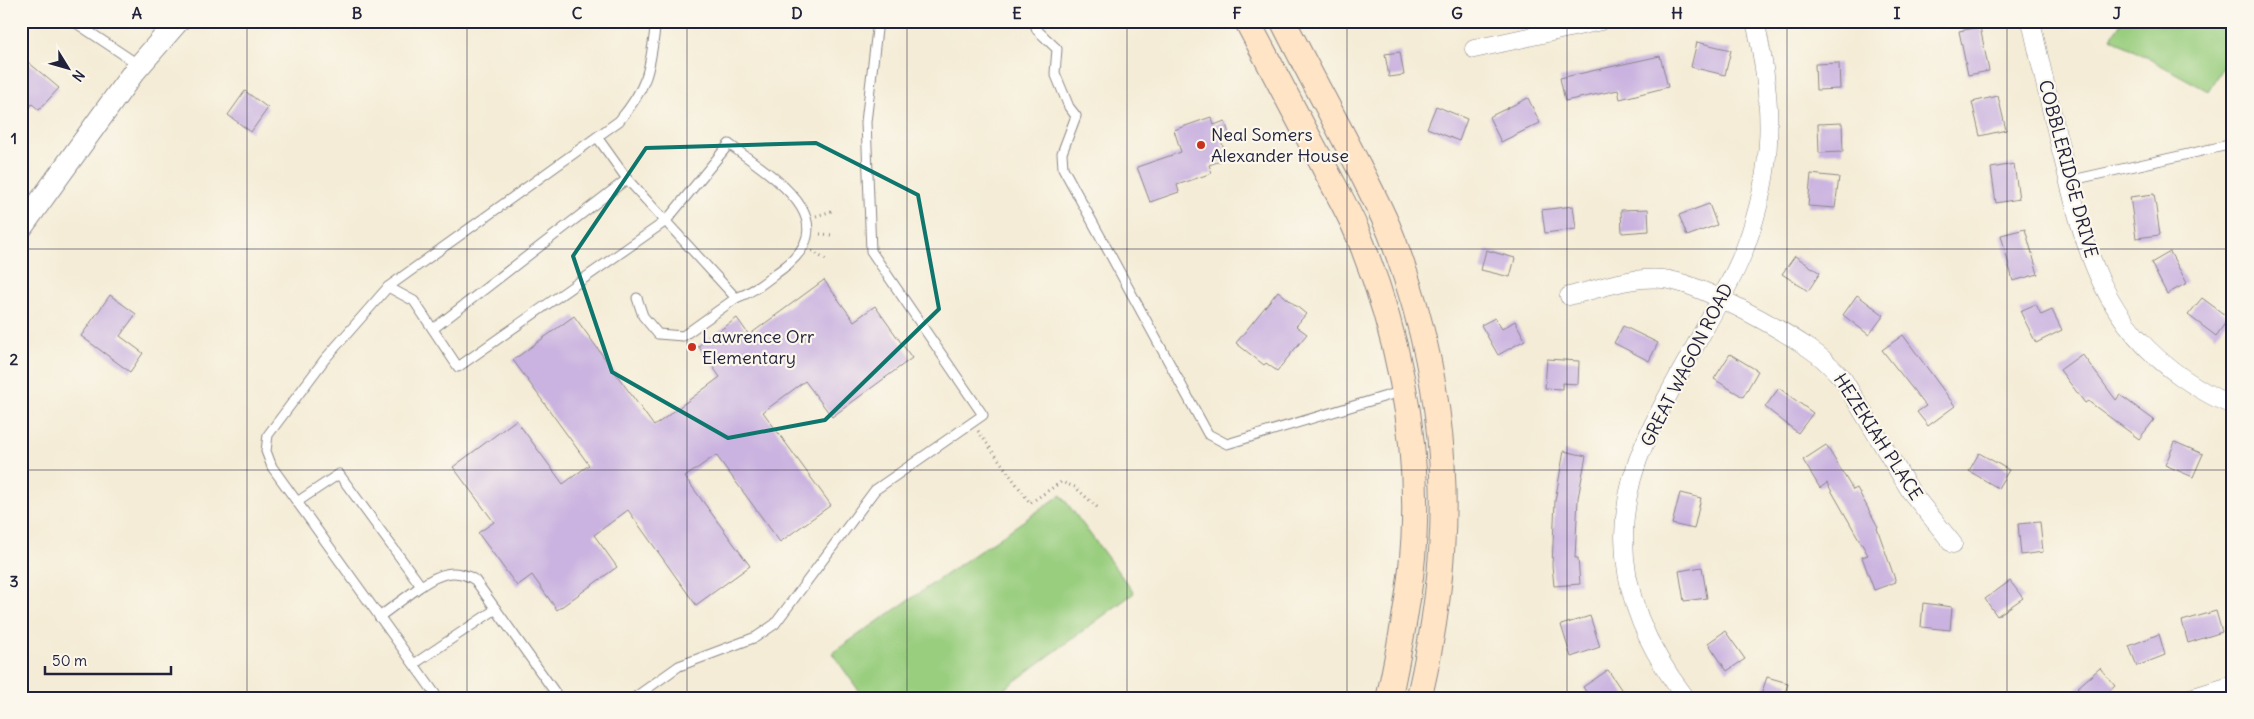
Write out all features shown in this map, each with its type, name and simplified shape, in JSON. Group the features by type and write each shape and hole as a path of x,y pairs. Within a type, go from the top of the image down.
{"main road":[{"path":"1247,21 1356,230 1386,312 1404,391 1413,466 1414,537 1408,595 1389,698"},
{"path":"1283,21 1384,217 1415,303 1437,404 1443,464 1444,538 1438,599 1429,657 1419,698"}],"street":[{"path":"21,228 139,66 178,21"},
{"path":"1474,49 1600,21"},
{"name":"GREAT WAGON ROAD","path":"1686,698 1666,672 1641,626 1627,575 1625,524 1634,472 1646,440 1720,300 1745,248 1757,210 1766,171 1769,135 1769,96 1764,58 1755,21"},
{"name":"COBBLERIDGE DRIVE","path":"2031,21 2080,230 2097,275 2113,304 2133,333 2171,370 2200,390 2233,405"},
{"name":"HEZEKIAH PLACE","path":"1569,296 1622,283 1662,279 1691,286 1810,349 1830,365 1843,379 1911,492 1954,544"},
{"path":"2190,698 2233,685"}],"lane":[{"path":"73,21 139,66"},
{"path":"438,698 272,467 266,452 268,435 325,359 388,287 619,121 636,101 647,80 656,21"},
{"path":"634,698 679,666 756,637 775,624 875,490 983,415 871,252 866,122 878,21"},
{"path":"1034,21 1037,30 1057,49 1055,74 1069,107 1076,116 1062,153 1063,168 1208,434 1227,444 1404,391"},
{"path":"597,137 627,179 736,298"},
{"path":"388,287 414,301 458,367 666,221 730,144 791,194 802,206 809,232 804,247 795,260 748,294 736,298 683,336 658,334 643,316 637,298"},
{"path":"2068,181 2233,144"},
{"path":"432,329 627,179"},
{"path":"297,502 339,474 421,586"},
{"path":"379,617 437,575 447,572 467,574 475,580 559,698"},
{"path":"414,664 496,609"}],"path":[{"path":"804,247 826,260"},
{"path":"978,430 1030,503 1061,482 1075,487 1098,508"}],"highlighted area":[{"path":"816,143 918,195 939,309 825,420 728,438 612,372 573,256 646,148"}],"green space":[{"path":"2122,21 2233,21 2233,50 2208,91 2111,38"},
{"path":"1061,495 1134,593 992,698 864,698 832,653"}],"building":[{"path":"1980,27 1989,71 1968,75 1959,31"},
{"path":"1697,42 1731,50 1725,75 1691,67"},
{"path":"1400,52 1404,75 1389,77 1385,54"},
{"path":"1660,56 1668,87 1620,99 1618,90 1565,101 1560,78"},
{"path":"28,62 59,88 39,110 32,104 30,107 21,99 21,70"},
{"path":"1839,63 1840,89 1816,90 1815,64"},
{"path":"245,91 268,108 251,132 228,115"},
{"path":"1998,96 2006,130 1980,136 1972,102"},
{"path":"1528,98 1540,123 1501,142 1489,117"},
{"path":"1436,106 1467,119 1459,141 1427,128"},
{"path":"1211,117 1214,125 1225,121 1230,137 1221,140 1224,150 1220,151 1223,160 1209,165 1212,173 1177,185 1179,192 1150,202 1137,167 1181,152 1174,130"},
{"path":"1842,123 1843,152 1819,153 1818,124"},
{"path":"2014,164 2019,199 1996,203 1991,168"},
{"path":"1811,174 1839,177 1835,208 1808,206"},
{"path":"2154,194 2160,235 2136,238 2130,197"},
{"path":"1709,204 1717,225 1687,236 1679,215"},
{"path":"1573,206 1576,229 1545,233 1542,210"},
{"path":"1648,209 1649,231 1622,233 1621,210"},
{"path":"2025,229 2038,274 2013,281 2001,235"},
{"path":"1486,250 1515,258 1510,277 1481,270"},
{"path":"2170,252 2187,283 2167,294 2151,263"},
{"path":"1795,256 1820,273 1808,291 1782,274"},
{"name":"Lawrence Orr Elementary","path":"824,280 854,321 875,306 912,358 832,417 805,381 763,412 831,505 780,542 716,455 685,477 750,566 696,605 628,510 594,535 617,567 557,610 532,575 517,586 478,533 494,522 453,467 516,420 563,484 589,465 513,360 574,316 654,426 720,377 698,346 737,318 749,335"},
{"path":"1278,291 1306,314 1296,326 1307,334 1277,371 1266,363 1264,365 1236,343"},
{"path":"110,295 136,314 120,336 143,353 130,372 81,336"},
{"path":"1857,295 1884,315 1869,335 1843,315"},
{"path":"2202,298 2229,318 2216,336 2188,315"},
{"path":"2036,304 2041,315 2052,310 2062,330 2036,343 2020,311"},
{"path":"1495,318 1502,329 1515,321 1525,340 1498,355 1481,325"},
{"path":"1623,326 1658,343 1649,361 1614,343"},
{"path":"1903,335 1955,406 1928,426 1917,412 1926,406 1882,350"},
{"path":"1730,354 1758,371 1743,397 1714,379"},
{"path":"2082,354 2116,400 2120,395 2154,420 2139,439 2088,401 2085,403 2060,370"},
{"path":"1547,359 1579,361 1578,384 1562,383 1562,389 1545,388"},
{"path":"1779,388 1813,413 1798,433 1765,407"},
{"path":"2175,442 2203,454 2193,477 2165,465"},
{"path":"1826,445 1853,490 1857,488 1878,527 1896,582 1874,590 1862,557 1868,555 1827,483 1820,488 1803,460"},
{"path":"1564,451 1586,456 1578,498 1575,558 1578,558 1580,584 1554,586 1552,565 1555,501"},
{"path":"1979,453 2009,470 1998,488 1969,471"},
{"path":"1680,493 1701,498 1694,529 1672,524"},
{"path":"2040,522 2043,552 2021,555 2018,524"},
{"path":"1702,567 1707,598 1684,601 1679,571"},
{"path":"2010,581 2023,598 1997,616 1985,599"},
{"path":"1923,603 1952,607 1950,630 1921,627"},
{"path":"2216,611 2222,632 2188,643 2182,621"},
{"path":"1590,616 1600,647 1571,657 1561,625"},
{"path":"1725,631 1745,659 1727,671 1708,643"},
{"path":"2159,634 2165,655 2137,666 2129,646"},
{"path":"2100,668 2115,686 2101,698 2085,698 2077,688"},
{"path":"1608,670 1627,698 1590,698 1583,687"},
{"path":"1767,677 1788,683 1784,698 1760,698"}],"place":[{"name":"Neal Somers Alexander House","path":"1201,145"},
{"name":"Lawrence Orr Elementary","path":"692,347"}]}
